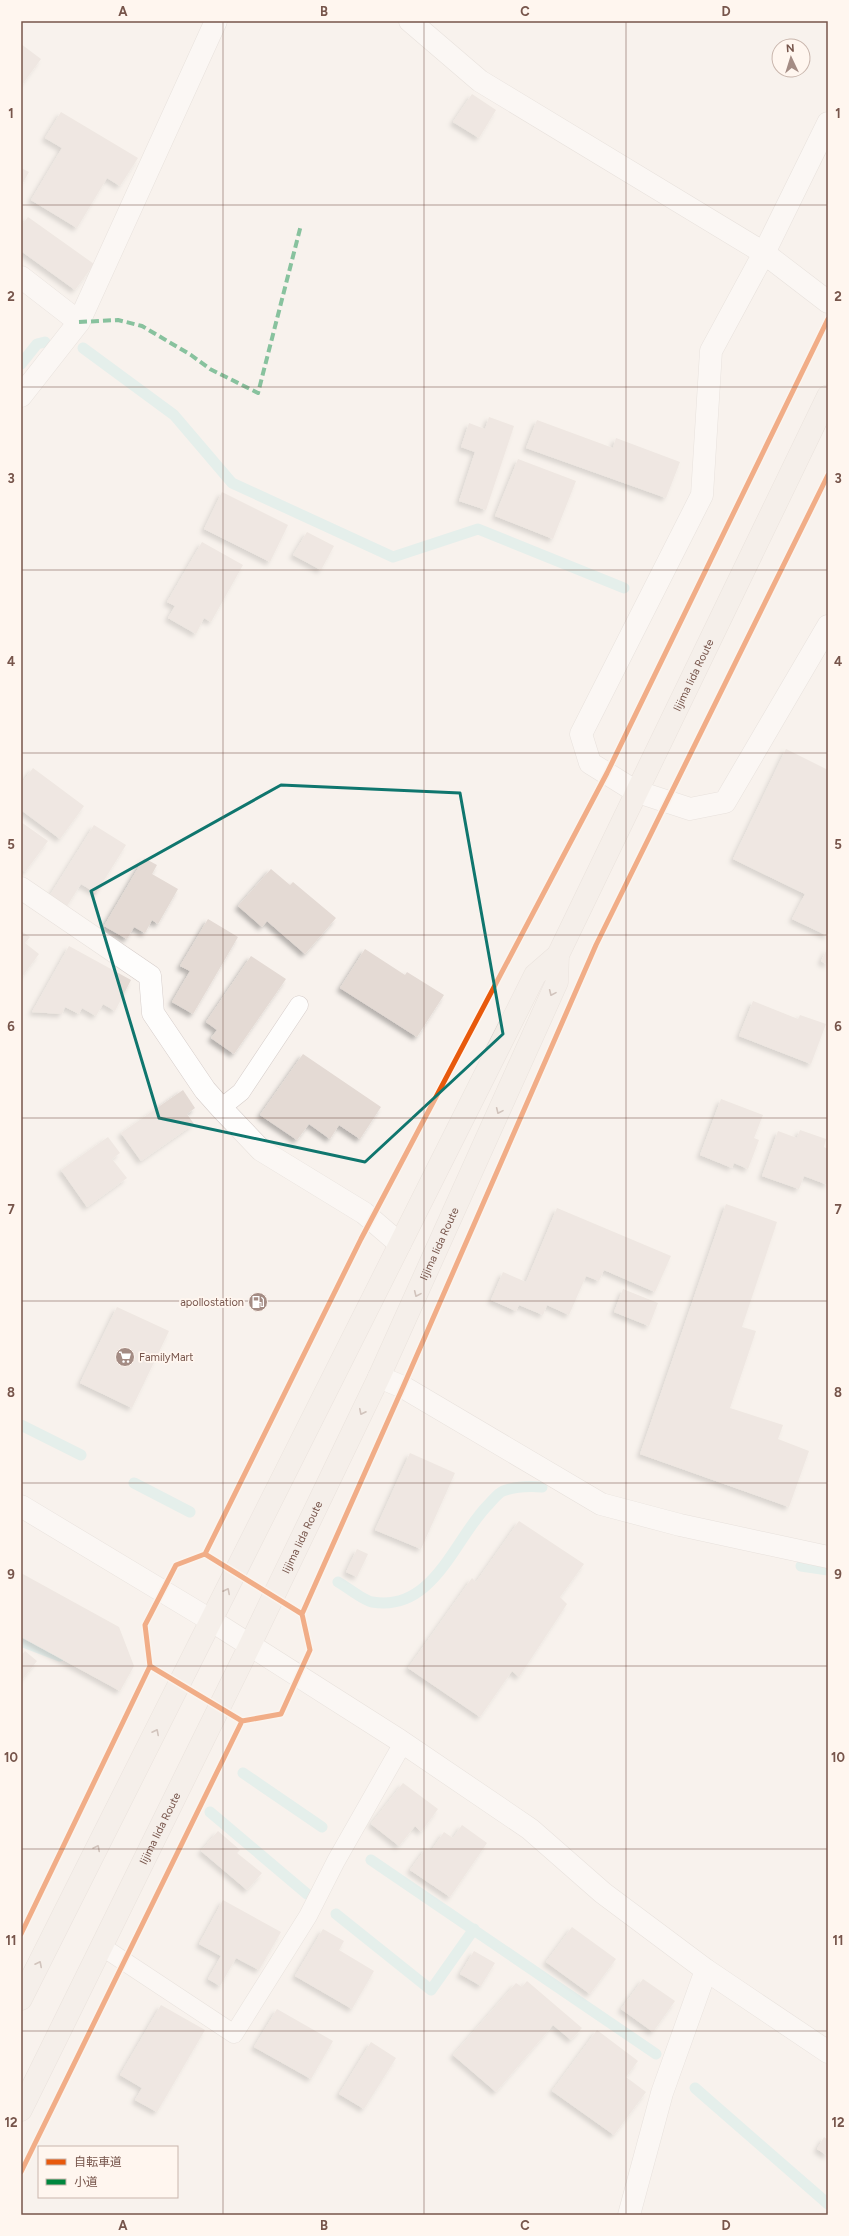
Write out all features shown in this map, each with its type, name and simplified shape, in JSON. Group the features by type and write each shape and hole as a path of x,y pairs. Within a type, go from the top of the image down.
{"main road":[{"name":"Iijima Iida Route","path":"21,2110 250,1645 379,1377 557,982 558,955 828,396"},
{"name":"Iijima Iida Route","path":"21,1999 535,975 558,955"}],"street":[{"path":"21,396 79,322 216,21"},
{"path":"410,21 480,81 764,253 828,302"},
{"path":"828,123 764,253 711,351 702,495 581,734 590,764 636,791 690,809 725,802 828,626"},
{"path":"21,276 79,322"},
{"path":"21,888 150,976 152,1013 205,1090 261,1150 364,1213 400,1244"},
{"path":"379,1377 404,1388 601,1504 680,1525 828,1557"},
{"path":"21,1506 212,1621 403,1743 530,1829 603,1893 706,1970 828,2052"},
{"path":"629,2215 662,2093 706,1970"}],"lane":[{"path":"221,1108 241,1092 299,1005"},
{"path":"101,1946 234,2034 308,1916 336,1861 403,1743"}],"highlighted area":[{"path":"281,785 460,793 503,1034 365,1162 159,1118 91,891"}],"building":[{"path":"21,44 41,59 21,86"},
{"path":"472,94 496,110 479,138 453,122"},
{"path":"61,112 138,158 120,186 107,178 77,228 31,200 62,148 45,138"},
{"path":"21,168 29,172 21,186"},
{"path":"28,217 94,264 75,290 21,251 21,226"},
{"path":"489,417 514,426 486,510 459,501 475,452 461,447 469,423 485,429"},
{"path":"537,420 613,448 616,438 680,462 666,498 526,448"},
{"path":"518,459 576,481 553,539 495,516"},
{"path":"222,492 288,525 270,562 204,529"},
{"path":"307,532 334,546 321,570 293,555"},
{"path":"202,542 243,565 211,622 204,618 196,634 168,618 175,606 167,602"},
{"path":"786,749 828,770 828,936 792,919 805,894 733,859"},
{"path":"33,768 84,806 60,839 21,810 21,784"},
{"path":"21,822 48,841 25,872 21,869"},
{"path":"94,825 126,845 96,893 81,884 67,906 50,895"},
{"path":"144,858 157,865 152,874 178,889 158,924 152,920 145,933 134,927 127,939 104,926"},
{"path":"271,869 290,885 293,882 336,918 305,954 267,921 262,927 238,906"},
{"path":"208,919 238,937 193,1014 172,1002 190,971 180,966"},
{"path":"21,931 30,937 25,943 39,954 21,978"},
{"path":"69,946 131,980 115,1011 103,1004 96,1016 82,1008 79,1014 65,1007 62,1014 32,1012"},
{"path":"828,947 828,965 821,961"},
{"path":"365,949 405,975 407,972 444,995 417,1037 340,988"},
{"path":"251,956 286,979 234,1054 211,1038 217,1030 206,1022"},
{"path":"753,1001 798,1019 800,1015 826,1024 811,1064 739,1036"},
{"path":"303,1054 381,1107 360,1139 339,1125 330,1139 309,1124 297,1140 260,1115"},
{"path":"183,1090 195,1108 187,1114 194,1124 141,1161 121,1133"},
{"path":"721,1099 763,1115 754,1138 759,1140 748,1169 734,1163 732,1168 700,1155"},
{"path":"800,1130 826,1139 824,1147 828,1149 828,1185 804,1176 799,1189 762,1176 778,1131 797,1138"},
{"path":"108,1137 120,1153 112,1159 127,1178 87,1207 61,1170"},
{"path":"726,1204 777,1222 742,1327 756,1331 730,1408 783,1425 778,1439 809,1451 789,1507 640,1454"},
{"path":"557,1208 671,1256 655,1292 604,1270 599,1281 586,1276 569,1315 547,1305 543,1315 519,1305 516,1311 491,1300 503,1272 526,1282"},
{"path":"623,1289 658,1303 649,1326 614,1312"},
{"name":"FamilyMart","path":"117,1307 169,1331 132,1408 80,1383"},
{"path":"410,1453 455,1473 421,1549 375,1530"},
{"path":"519,1521 584,1564 560,1597 567,1604 519,1677 512,1671 480,1717 408,1668 472,1578 476,1582"},
{"path":"357,1549 368,1554 357,1577 346,1572"},
{"path":"21,1573 119,1627 134,1666 120,1691 21,1637"},
{"path":"25,1651 37,1661 21,1681 21,1656"},
{"path":"403,1783 438,1809 421,1832 415,1826 399,1846 371,1824"},
{"path":"462,1825 487,1843 450,1897 410,1870 426,1848 431,1851 444,1832 453,1838"},
{"path":"218,1831 240,1850 237,1853 262,1873 247,1890 201,1851"},
{"path":"223,1900 281,1932 259,1970 236,1958 220,1986 208,1979 221,1956 199,1944"},
{"path":"572,1927 616,1959 590,1994 546,1962"},
{"path":"323,1929 344,1941 339,1950 374,1971 352,2009 295,1976"},
{"path":"474,1951 495,1963 481,1986 460,1974"},
{"path":"643,1979 675,2001 653,2032 621,2009"},
{"path":"527,1981 582,2028 571,2040 553,2025 496,2092 453,2055 516,1983 522,1987"},
{"path":"161,2005 205,2030 157,2112 135,2100 142,2088 120,2075"},
{"path":"277,2009 333,2041 311,2079 254,2047"},
{"path":"597,2030 638,2061 626,2077 646,2092 614,2135 552,2091"},
{"path":"371,2042 396,2058 364,2109 339,2094"},
{"path":"824,2137 828,2140 828,2156 817,2149"}],"waterway":[{"path":"21,364 37,344 45,342"},
{"path":"83,348 174,415 232,483 393,557 478,529 624,588"},
{"path":"21,1425 81,1455"},
{"path":"134,1483 190,1512"},
{"path":"338,1582 360,1597 372,1602 393,1602 412,1596 427,1585 441,1570 477,1518 499,1493 517,1487 542,1487"},
{"path":"801,1566 828,1570"},
{"path":"21,1641 60,1656"},
{"path":"243,1773 322,1827"},
{"path":"210,1812 307,1894"},
{"path":"371,1860 656,2054"},
{"path":"336,1914 431,1990 474,1929"},
{"path":"695,2088 828,2204"}],"marked path":[{"path":"79,322 118,320 142,326 191,355 210,369 258,393 301,225"}],"cycle path":[{"path":"21,1934 150,1666 145,1625 176,1565 205,1554 361,1239 607,773 828,319"},
{"path":"21,2172 242,1721 281,1714 310,1650 302,1614 596,945 828,475"},
{"path":"205,1554 302,1614"},
{"path":"150,1666 242,1721"}],"place":[{"name":"apollostation","path":"258,1302"},
{"name":"FamilyMart","path":"125,1357"}]}
